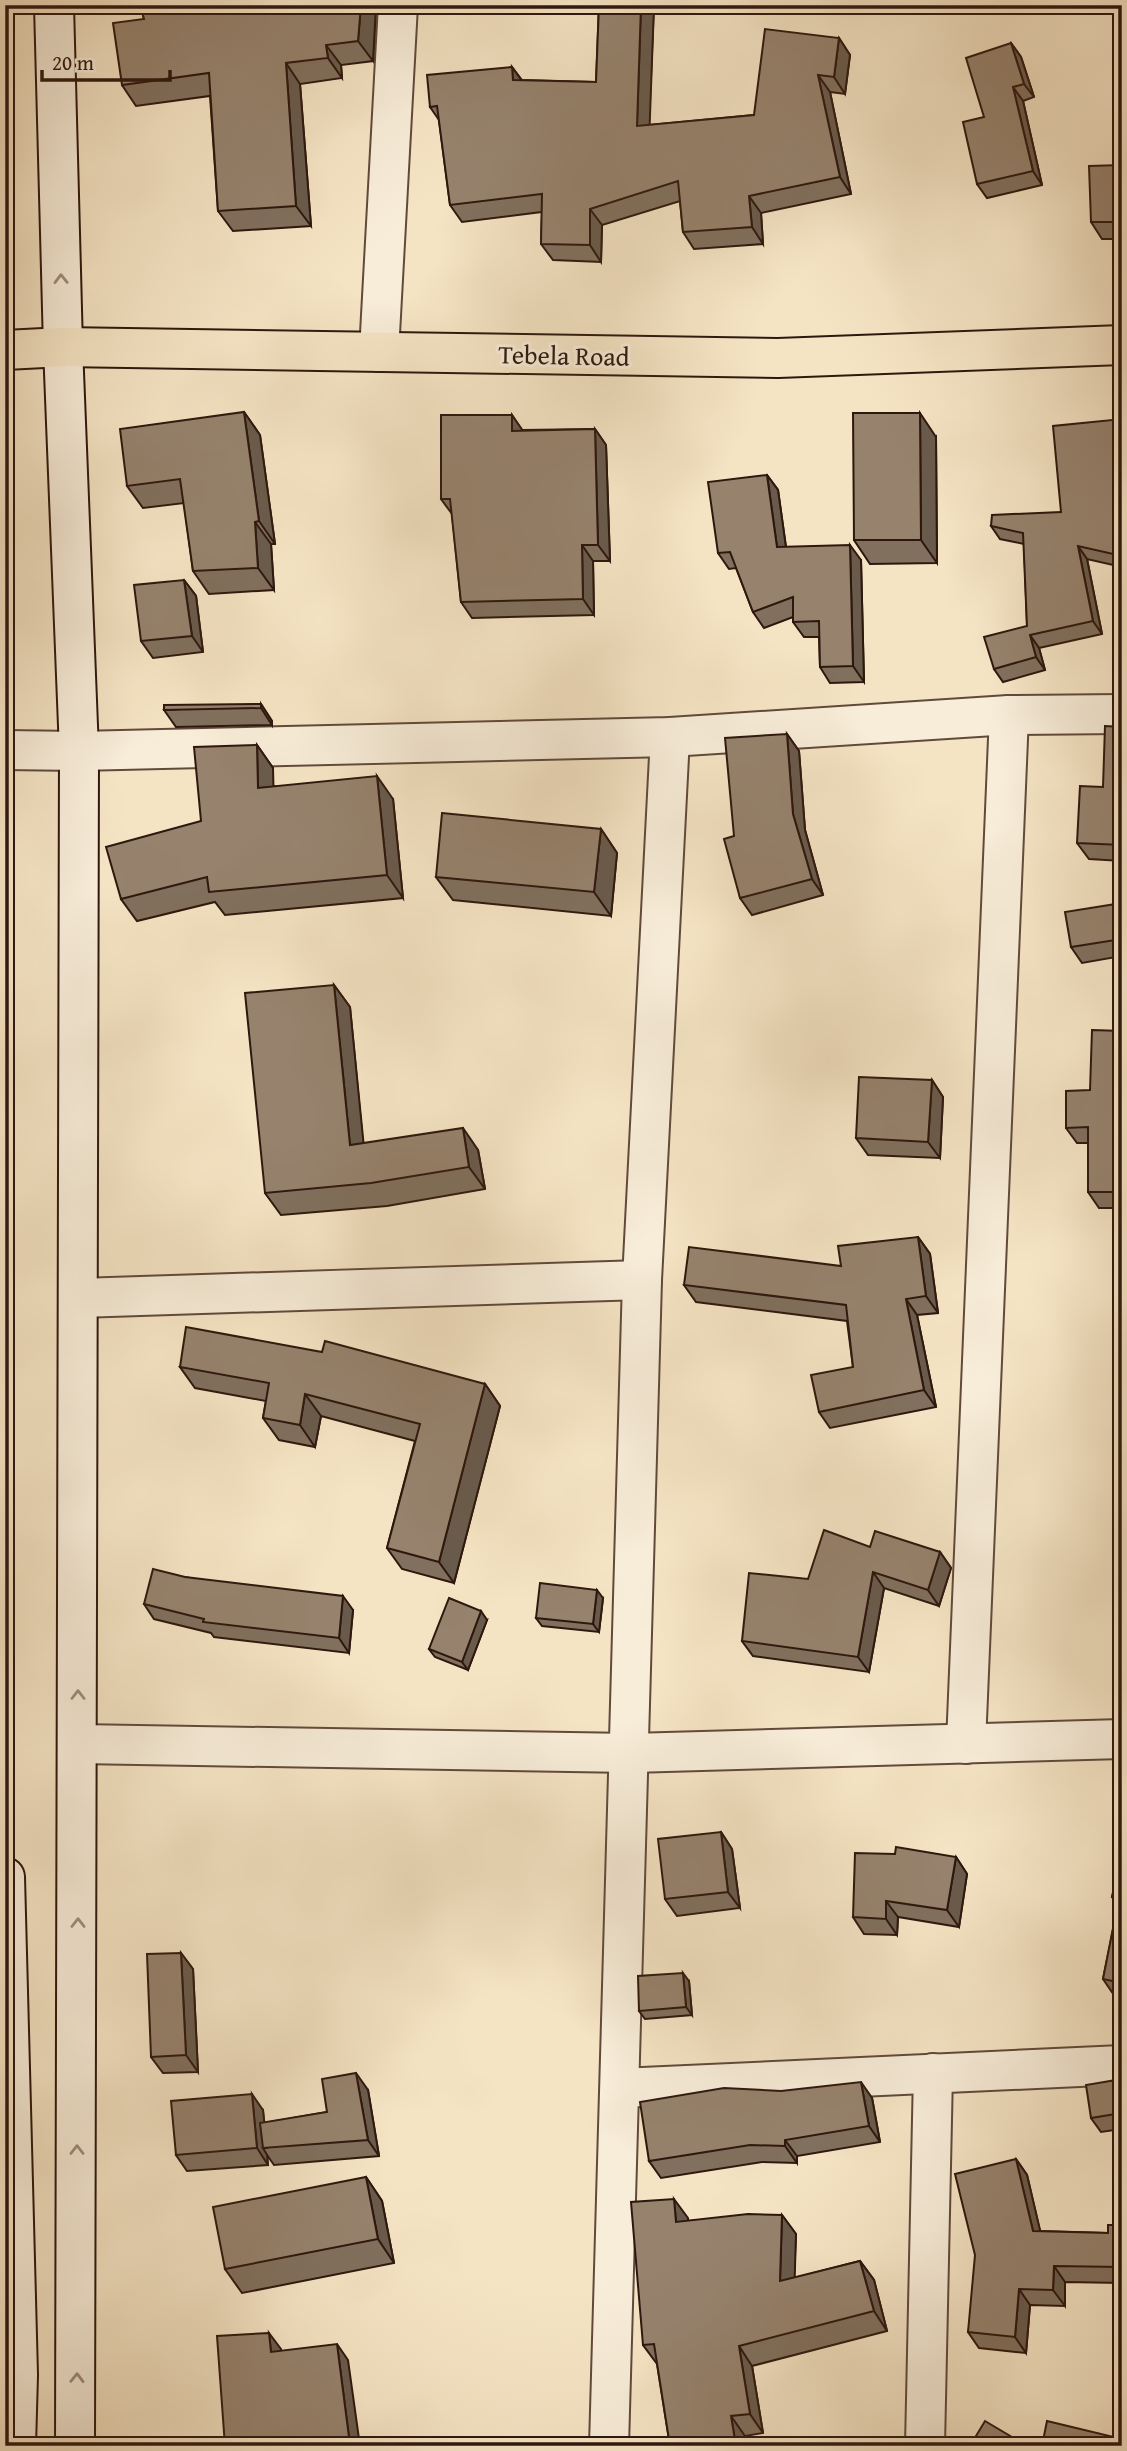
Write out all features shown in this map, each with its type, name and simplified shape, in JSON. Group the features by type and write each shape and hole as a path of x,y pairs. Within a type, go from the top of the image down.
{"main road":[{"name":"Tebela Road","path":"5,350 62,347 778,358 1122,345"}],"street":[{"path":"54,5 62,347 79,751 75,2446"},
{"path":"379,352 398,5"},
{"path":"5,750 79,751 670,737 1009,715 1122,714"},
{"path":"965,1744 1009,715"},
{"path":"609,2446 631,1753 642,1280 670,737"},
{"path":"79,1298 642,1280"},
{"path":"78,1744 631,1753 1122,1739"},
{"path":"5,1877 18,2375 16,2446"},
{"path":"620,2088 1122,2065"},
{"path":"925,2446 933,2073"}],"building":[{"path":"140,5 209,5 210,10 247,5 361,5 358,41 326,45 328,58 286,63 296,206 218,211 209,73 122,85 113,23 144,19"},
{"path":"599,5 641,5 637,126 754,115 765,29 839,38 834,77 818,75 840,177 749,196 752,227 683,232 678,181 590,209 590,245 541,244 542,194 450,205 437,106 430,107 427,75 512,67 513,80 596,82"},
{"path":"1011,43 1024,84 1013,87 1033,171 977,184 963,122 984,117 966,58"},
{"path":"1122,165 1122,222 1091,222 1089,166"},
{"path":"244,412 259,521 255,522 258,568 193,571 180,479 127,486 120,429"},
{"path":"853,413 920,413 921,540 854,540"},
{"path":"441,415 512,415 512,431 595,429 598,545 582,545 583,599 461,602 450,499 441,499"},
{"path":"1122,419 1122,556 1078,546 1093,621 1030,635 1036,657 994,669 984,637 1027,626 1023,533 991,526 992,515 1061,512 1053,426"},
{"path":"767,475 777,547 850,545 853,666 820,667 819,621 793,622 793,597 753,612 730,552 718,553 708,482"},
{"path":"184,580 192,636 141,641 134,585"},
{"path":"261,704 261,708 164,710 164,705"},
{"path":"1105,726 1122,727 1122,845 1077,843 1080,786 1103,787"},
{"path":"787,734 793,814 812,879 740,898 724,839 734,836 725,738"},
{"path":"257,745 258,788 377,776 387,875 209,892 207,877 121,899 106,847 201,821 194,747"},
{"path":"442,813 601,829 594,892 436,877"},
{"path":"1122,903 1122,939 1071,947 1065,912"},
{"path":"334,985 350,1145 463,1128 469,1167 371,1183 265,1193 245,993"},
{"path":"1092,1030 1122,1031 1122,1192 1088,1192 1088,1127 1066,1128 1066,1091 1090,1090"},
{"path":"859,1077 932,1080 928,1142 856,1138"},
{"path":"918,1237 926,1296 906,1299 924,1390 819,1412 811,1375 853,1367 846,1305 684,1285 689,1247 841,1266 838,1246"},
{"path":"186,1327 322,1352 325,1341 485,1384 439,1562 387,1548 420,1424 305,1394 300,1425 263,1418 269,1383 180,1367"},
{"path":"824,1530 870,1547 875,1531 940,1552 928,1590 873,1572 858,1657 742,1641 749,1573 808,1579"},
{"path":"153,1569 185,1577 343,1596 339,1638 203,1622 204,1619 144,1604"},
{"path":"540,1583 597,1590 593,1624 536,1618"},
{"path":"449,1598 481,1611 462,1662 429,1649"},
{"path":"721,1832 728,1892 665,1899 658,1839"},
{"path":"896,1847 956,1857 947,1910 886,1901 886,1919 853,1917 855,1853 895,1854"},
{"path":"1119,1864 1122,1864 1122,1983 1103,1979 1119,1898 1112,1897"},
{"path":"181,1953 186,2055 151,2057 147,1954"},
{"path":"683,1973 686,2007 639,2011 638,1976"},
{"path":"356,2073 368,2140 263,2148 260,2123 327,2112 322,2079"},
{"path":"1122,2079 1122,2113 1091,2118 1086,2085"},
{"path":"861,2082 869,2126 785,2140 785,2146 750,2145 649,2161 640,2102 724,2088 781,2091"},
{"path":"252,2094 257,2148 176,2155 171,2101"},
{"path":"1016,2159 1033,2231 1108,2233 1108,2225 1122,2225 1122,2267 1054,2266 1053,2290 1019,2289 1015,2337 968,2332 975,2255 955,2174"},
{"path":"366,2177 378,2239 225,2269 213,2207"},
{"path":"674,2199 676,2222 748,2214 782,2215 780,2281 860,2261 874,2311 739,2346 750,2414 731,2416 736,2446 670,2446 654,2344 643,2345 631,2202"},
{"path":"269,2333 271,2352 337,2344 350,2445 225,2446 217,2336"},
{"path":"985,2421 1027,2446 970,2446"},
{"path":"1047,2421 1122,2439 1122,2446 1042,2446"}]}
